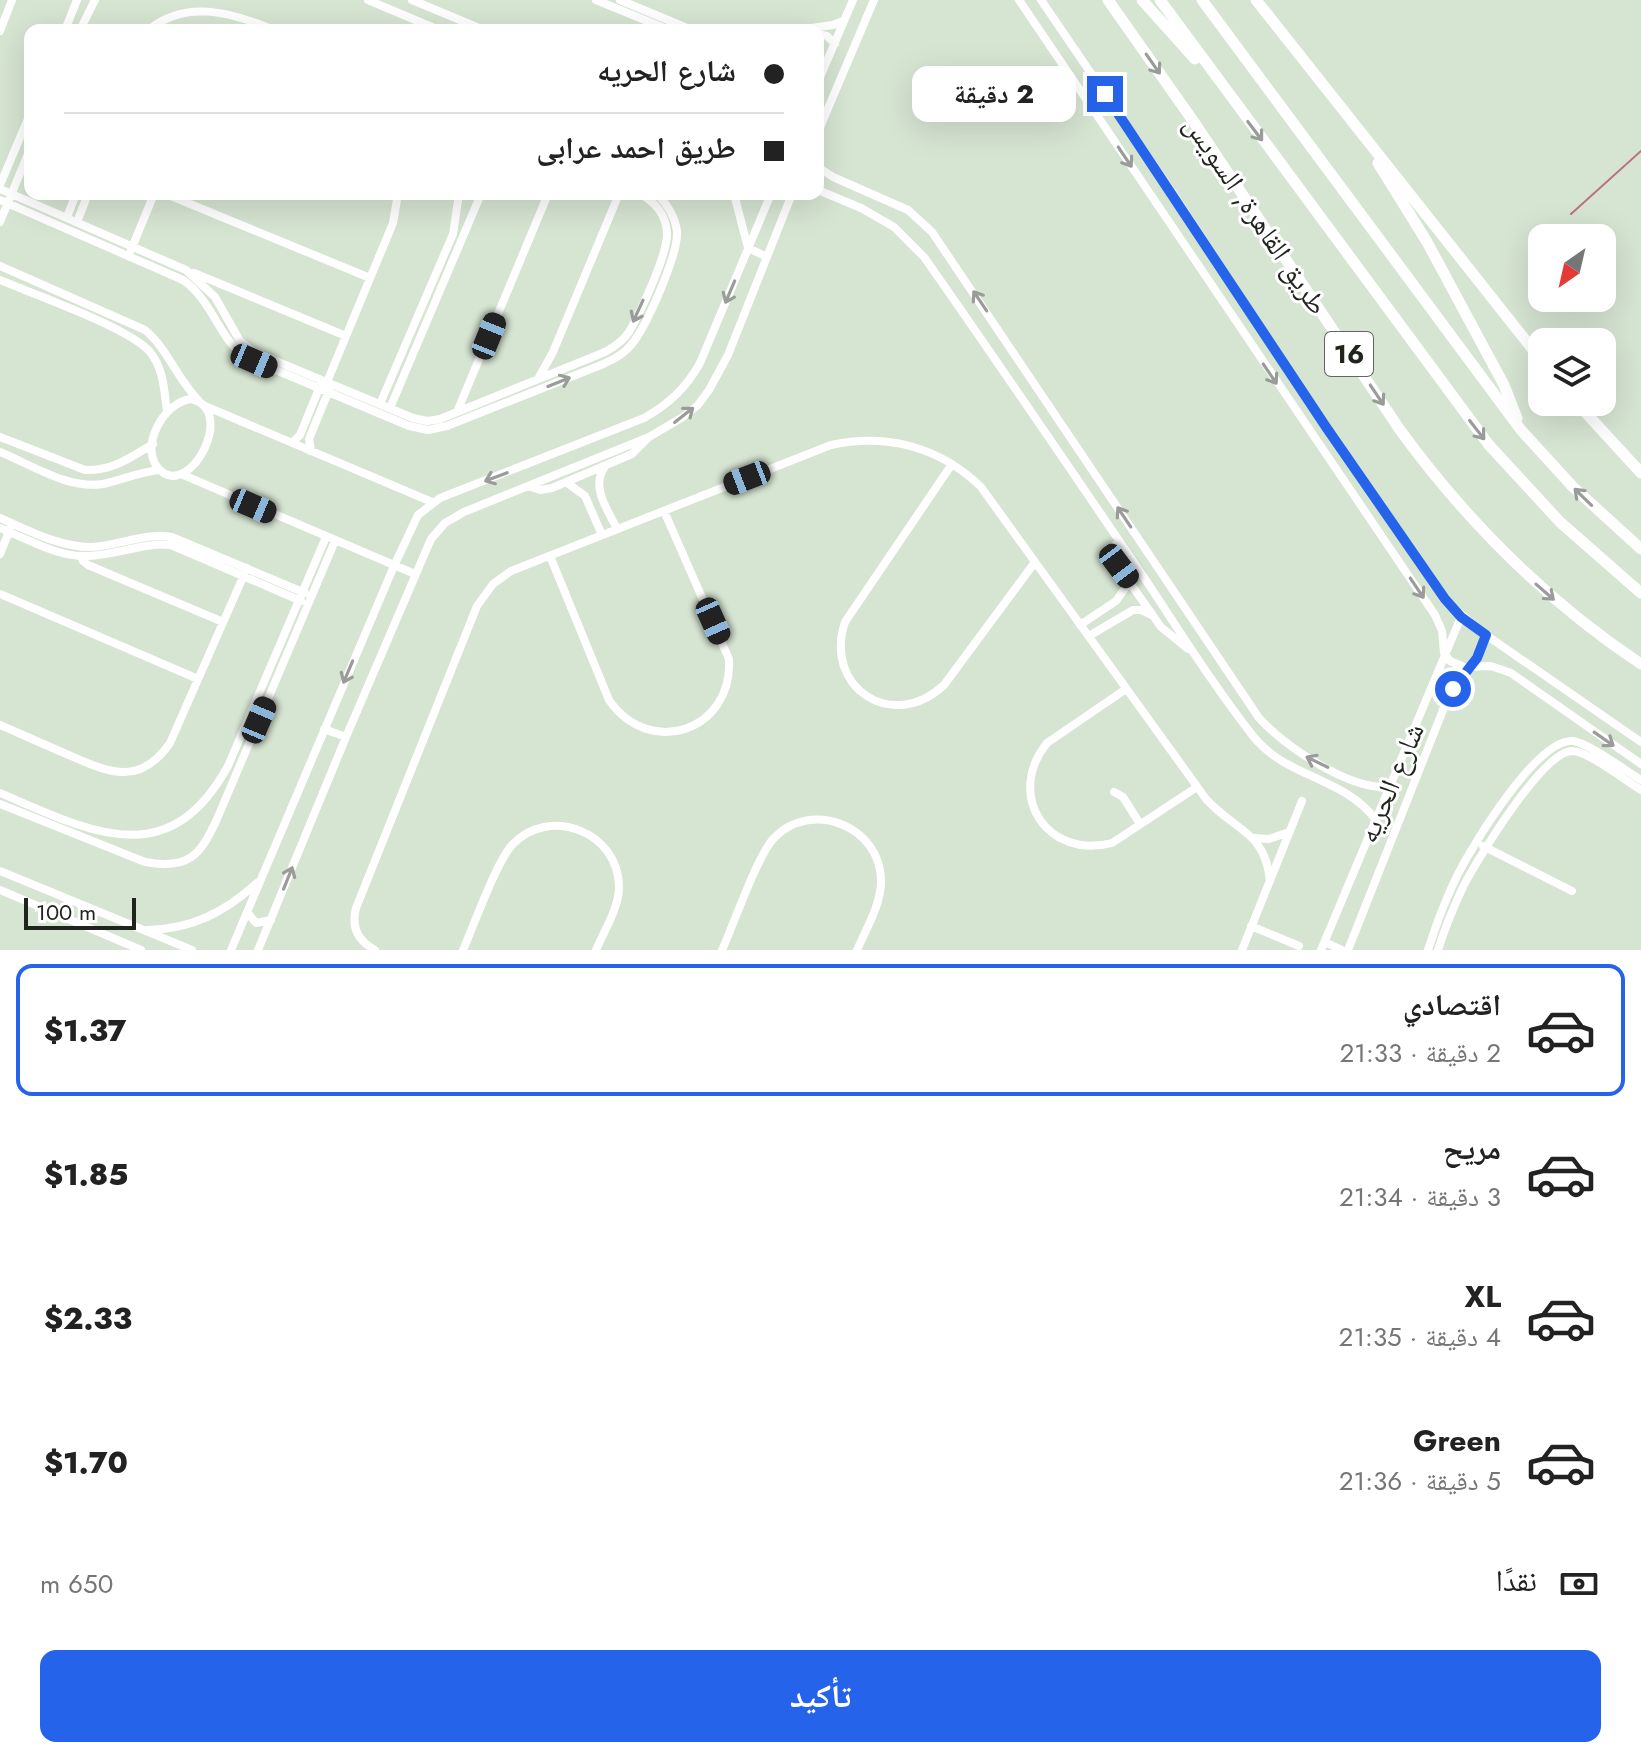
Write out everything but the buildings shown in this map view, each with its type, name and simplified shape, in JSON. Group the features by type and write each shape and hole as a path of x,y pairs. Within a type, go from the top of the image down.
{"highway":[{"name":"طريق القاهرة, السويس","path":"1108,0 1196,125 1400,430 1436,478 1475,525 1541,588 1589,628 1641,664"},
{"path":"1142,0 1226,92"},
{"name":"طريق القاهرة, السويس","path":"1160,0 1489,445 1560,522 1641,593"},
{"path":"1202,0 1521,430 1573,487 1641,549"},
{"path":"1256,0 1528,343"},
{"path":"1350,119 1427,242 1504,385 1521,430"},
{"path":"1589,416 1641,473"}],"street":[{"path":"0,31 12,0"},
{"path":"67,24 77,0"},
{"path":"83,24 95,0"},
{"path":"368,0 425,24"},
{"path":"412,0 470,24"},
{"path":"596,0 654,24"},
{"path":"620,0 678,24"},
{"path":"824,69 853,0"},
{"path":"824,118 874,0"},
{"path":"1019,0 1435,615 1442,631 1444,653 1455,664 1491,666 1511,673 1641,764"},
{"path":"1041,0 1326,427 1445,599 1461,617 1521,661 1641,742"},
{"path":"153,24 171,8 186,2 216,5 260,24"},
{"path":"824,26 844,20"},
{"path":"1040,31 1055,21"},
{"path":"824,35 835,44"},
{"path":"24,129 0,187 6,199 239,290 346,336"},
{"path":"0,222 6,199 24,162"},
{"path":"824,170 908,210 932,232 1254,710 1278,739 1309,759 1374,788 1389,787"},
{"path":"846,202 853,186"},
{"path":"824,193 894,227 924,257 1195,656 1261,745 1281,762 1342,789 1376,820"},
{"path":"6,199 67,217 193,287 208,304 230,343 240,354 328,392 419,424 447,426 522,391 612,361 638,336 677,243 674,218 661,200"},
{"path":"67,217 74,200"},
{"path":"77,222 86,200"},
{"path":"131,250 152,200"},
{"path":"181,200 370,278"},
{"path":"311,451 309,439 328,392 327,382 393,223 397,200"},
{"path":"380,404 453,234 458,200"},
{"path":"390,408 478,200"},
{"path":"457,412 545,200"},
{"path":"538,379 553,352 616,200"},
{"path":"522,391 538,379 605,352 623,339 634,322 667,242 665,222 655,204 649,200"},
{"path":"736,200 748,248"},
{"path":"231,950 418,515 432,502 644,418 682,389 700,363 768,200"},
{"path":"261,947 431,539 445,523 464,512 649,437 683,417 709,390 728,355 789,200"},
{"path":"453,234 462,238"},
{"path":"748,248 765,256"},
{"path":"0,266 133,323 155,338 186,387 202,404 210,422 206,445 198,459 181,474 171,476 159,470 137,473 105,484 85,485 0,452"},
{"path":"186,270 215,297 235,334 246,347 390,408 419,424 511,396"},
{"path":"0,280 128,335 150,353 158,365 167,411"},
{"path":"128,335 133,323"},
{"path":"553,352 556,364 562,370"},
{"path":"292,443 300,435 318,388 327,382"},
{"path":"159,470 154,459 155,430 167,411 182,400 191,399 432,502"},
{"path":"0,437 85,470 121,464 153,444"},
{"path":"527,486 544,490 566,482 636,452 649,437"},
{"path":"375,950 357,934 355,913 477,606 488,589 504,575 550,556 843,443 893,442 929,452 952,464 981,487 1197,787 1226,819 1255,838 1269,839 1289,832"},
{"path":"544,459 553,476"},
{"path":"1071,472 1087,461"},
{"path":"952,464 845,622 841,634 841,660 852,683 861,693 885,704 910,705 934,694 944,685 1035,562"},
{"path":"606,465 599,477 599,491 617,529"},
{"path":"181,474 415,574"},
{"path":"566,482 585,496 602,535"},
{"path":"585,496 599,491"},
{"path":"550,556 615,709 642,728 664,732 686,729 705,718 720,702 728,681 729,659 664,511"},
{"path":"0,518 7,527 61,552 81,556 148,545 171,545 245,572"},
{"path":"7,527 78,546 105,545 152,535 172,537 310,600"},
{"path":"0,554 7,527"},
{"path":"0,804 107,834 141,834 165,828 188,816 213,793 228,766 300,596 330,539"},
{"path":"0,793 22,808 102,846 145,862 181,863 200,851 222,807 310,600 330,539"},
{"path":"1119,541 1111,549 1111,556 1152,615 1168,634 1195,656"},
{"path":"81,556 88,565 223,622"},
{"path":"0,725 97,767 121,773 133,772 155,761 163,753 245,572"},
{"path":"1080,625 1116,601 1130,581"},
{"path":"0,594 198,679"},
{"path":"1116,601 1125,613"},
{"path":"1089,636 1137,609 1152,615"},
{"name":"شارع الحريه","path":"1323,946 1461,617"},
{"name":"شارع الحريه","path":"1348,950 1445,705 1481,650 1486,635"},
{"path":"1511,673 1513,664 1521,661"},
{"path":"1126,689 1047,743 1034,764 1030,789 1043,824 1063,840 1100,846 1112,843 1197,787"},
{"path":"1427,697 1445,705"},
{"path":"1244,724 1254,710"},
{"path":"324,729 346,737"},
{"path":"1571,740 1573,751"},
{"path":"1428,950 1450,889 1476,842 1504,800 1551,747 1571,740 1582,743 1641,790"},
{"path":"1438,950 1456,902 1486,847 1546,767 1562,754 1573,751 1596,757 1641,780"},
{"path":"1538,760 1546,767"},
{"path":"1114,792 1123,797 1140,824"},
{"path":"1242,950 1302,801"},
{"path":"722,950 768,846 793,824 815,819 848,826 866,840 877,860 880,893 857,950"},
{"path":"463,950 507,852 522,836 553,825 586,832 603,846 615,865 618,898 596,950"},
{"path":"102,846 107,834"},
{"path":"1255,838 1265,859 1270,881"},
{"path":"1476,842 1572,891"},
{"path":"0,871 192,950"},
{"path":"145,930 166,930 208,918 227,908 261,880"},
{"path":"0,890 141,950"},
{"path":"247,912 256,923 271,920"},
{"path":"1251,926 1299,946"},
{"path":"1323,946 1342,950"}],"waterway":[{"path":"1571,214 1641,151"}],"route":[{"path":"1105,94 1326,427 1445,599 1461,617 1486,635 1477,658 1453,689"}]}
